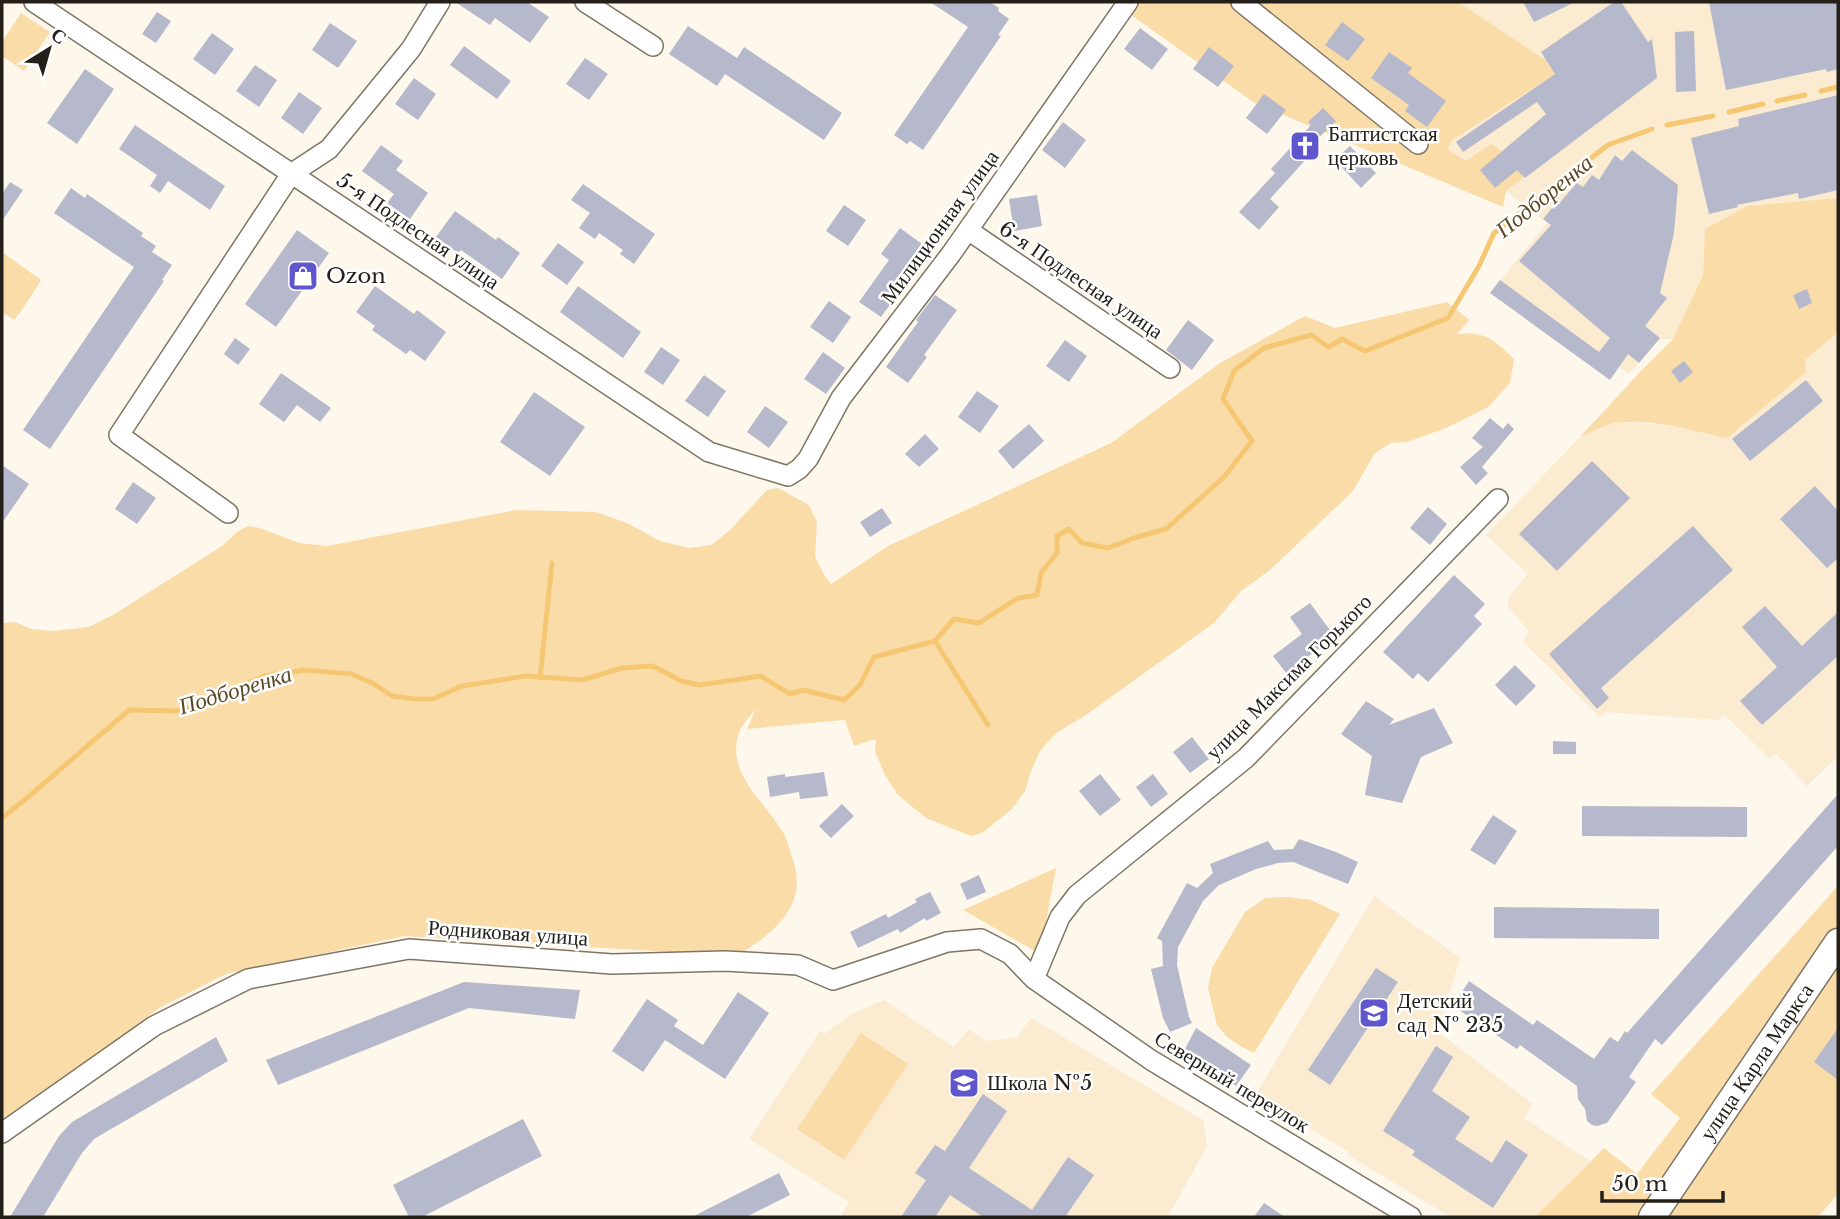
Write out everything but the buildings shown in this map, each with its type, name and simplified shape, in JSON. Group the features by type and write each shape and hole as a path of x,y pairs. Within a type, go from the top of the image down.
{"street":[{"name":"5-я Подлесная улица","path":"34,2 709,452 788,476"},
{"path":"228,513 119,435 291,174 329,149 411,49 440,2"},
{"path":"585,2 653,46"},
{"name":"Милиционная улица","path":"788,476 808,459 841,398 968,230 1128,2"},
{"path":"1241,2 1418,144"},
{"name":"6-я Подлесная улица","path":"968,230 1170,368"},
{"name":"улица Максима Горького","path":"1034,979 1060,917 1077,895 1245,758 1498,499"},
{"name":"Родниковая улица","path":"2,1133 154,1026 248,979 409,949 612,964 725,961 798,965 833,981 947,942 981,939 1010,954 1034,979"},
{"name":"улица Карла Маркса","path":"1652,1217 1838,942"},
{"name":"Северный переулок","path":"1034,979 1151,1060 1411,1217"}],"shaded area":[{"path":"1113,2 1458,2 1547,61 1555,74 1451,141 1448,150 1466,161 1491,144 1504,152 1524,177 1506,191 1503,207 1253,102"},
{"path":"1458,2 1838,2 1838,198 1747,206 1705,229 1703,275 1673,339 1660,339 1629,374 1619,367 1610,380 1490,293 1547,223 1506,191 1491,144 1466,162 1448,150 1451,141 1555,74 1547,61"},
{"path":"21,13 50,32 24,71 2,56 2,42"},
{"path":"1838,198 1838,332 1805,360 1806,372 1727,438 1669,425 1638,422 1611,424 1580,437 1673,339 1703,275 1705,229 1747,206"},
{"path":"2,252 41,280 14,320 2,312"},
{"path":"1447,302 1469,320 1457,334 1475,334 1489,338 1514,359 1510,383 1488,407 1446,428 1407,442 1391,443 1375,453 1353,491 1270,570 1241,591 1214,623 1086,715 1056,733 1040,751 1025,791 1012,809 982,833 971,836 926,818 898,795 875,752 876,739 854,746 845,720 747,729 756,709 738,736 738,764 750,788 784,834 796,872 796,888 786,915 765,937 737,956 405,936 226,974 161,1007 2,1124 2,623 15,622 31,629 52,631 89,627 113,615 222,546 248,526 299,543 327,546 516,510 596,512 627,523 660,541 689,548 711,545 729,531 767,490 778,488 809,505 817,522 815,556 831,584 888,546 1111,443 1220,363 1305,316 1335,328"},
{"path":"1838,331 1838,756 1807,786 1776,754 1770,759 1725,715 1718,720 1605,712 1600,717 1523,642 1529,632 1507,605 1510,595 1528,574 1486,535 1580,437 1610,424 1634,422 1676,427 1805,360"},
{"path":"1056,868 1040,954 963,910"},
{"path":"1838,886 1838,1194 1818,1217 1535,1217 1604,1148 1637,1174 1680,1118 1651,1094"},
{"path":"1374,896 1460,958 1438,1032 1533,1104 1524,1118 1590,1161 1535,1217 1451,1217 1255,1096"},
{"path":"1265,898 1311,900 1340,914 1254,1053 1226,1036 1217,1025 1208,988 1212,968 1245,912"},
{"name":"Школа №5","path":"884,1000 954,1047 969,1029 986,1041 1017,1037 1031,1018 1203,1120 1207,1146 1168,1217 840,1217 849,1202 749,1139 820,1031 824,1034 853,1013"},
{"path":"861,1033 908,1064 844,1160 797,1129"}],"waterway":[{"name":"Подборенка","path":"1821,91 1838,87"},
{"name":"Подборенка","path":"1777,101 1805,95"},
{"name":"Подборенка","path":"1729,112 1763,104"},
{"name":"Подборенка","path":"1667,125 1713,116"},
{"name":"Подборенка","path":"2,818 129,710 181,711 264,676 305,670 352,674 392,696 433,699 462,686 526,676 582,680 622,668 653,666 681,681 699,685 761,676 790,694 803,690 844,700 860,685 874,657 935,641 954,619 979,623 1018,598 1037,595 1041,573 1057,553 1057,536 1069,529 1082,543 1108,548 1166,529 1224,477 1252,441 1223,399 1234,371 1264,348 1311,335 1329,347 1342,339 1365,351 1448,318 1479,266 1494,233 1608,145 1652,129"},
{"path":"540,678 552,563"},
{"path":"935,641 988,725"}],"place":[{"name":"Баптистская церковь","path":"1305,146"},
{"name":"Ozon","path":"303,276"},
{"name":"Детский сад № 235","path":"1374,1013"},
{"name":"Школа №5","path":"964,1083"}]}
